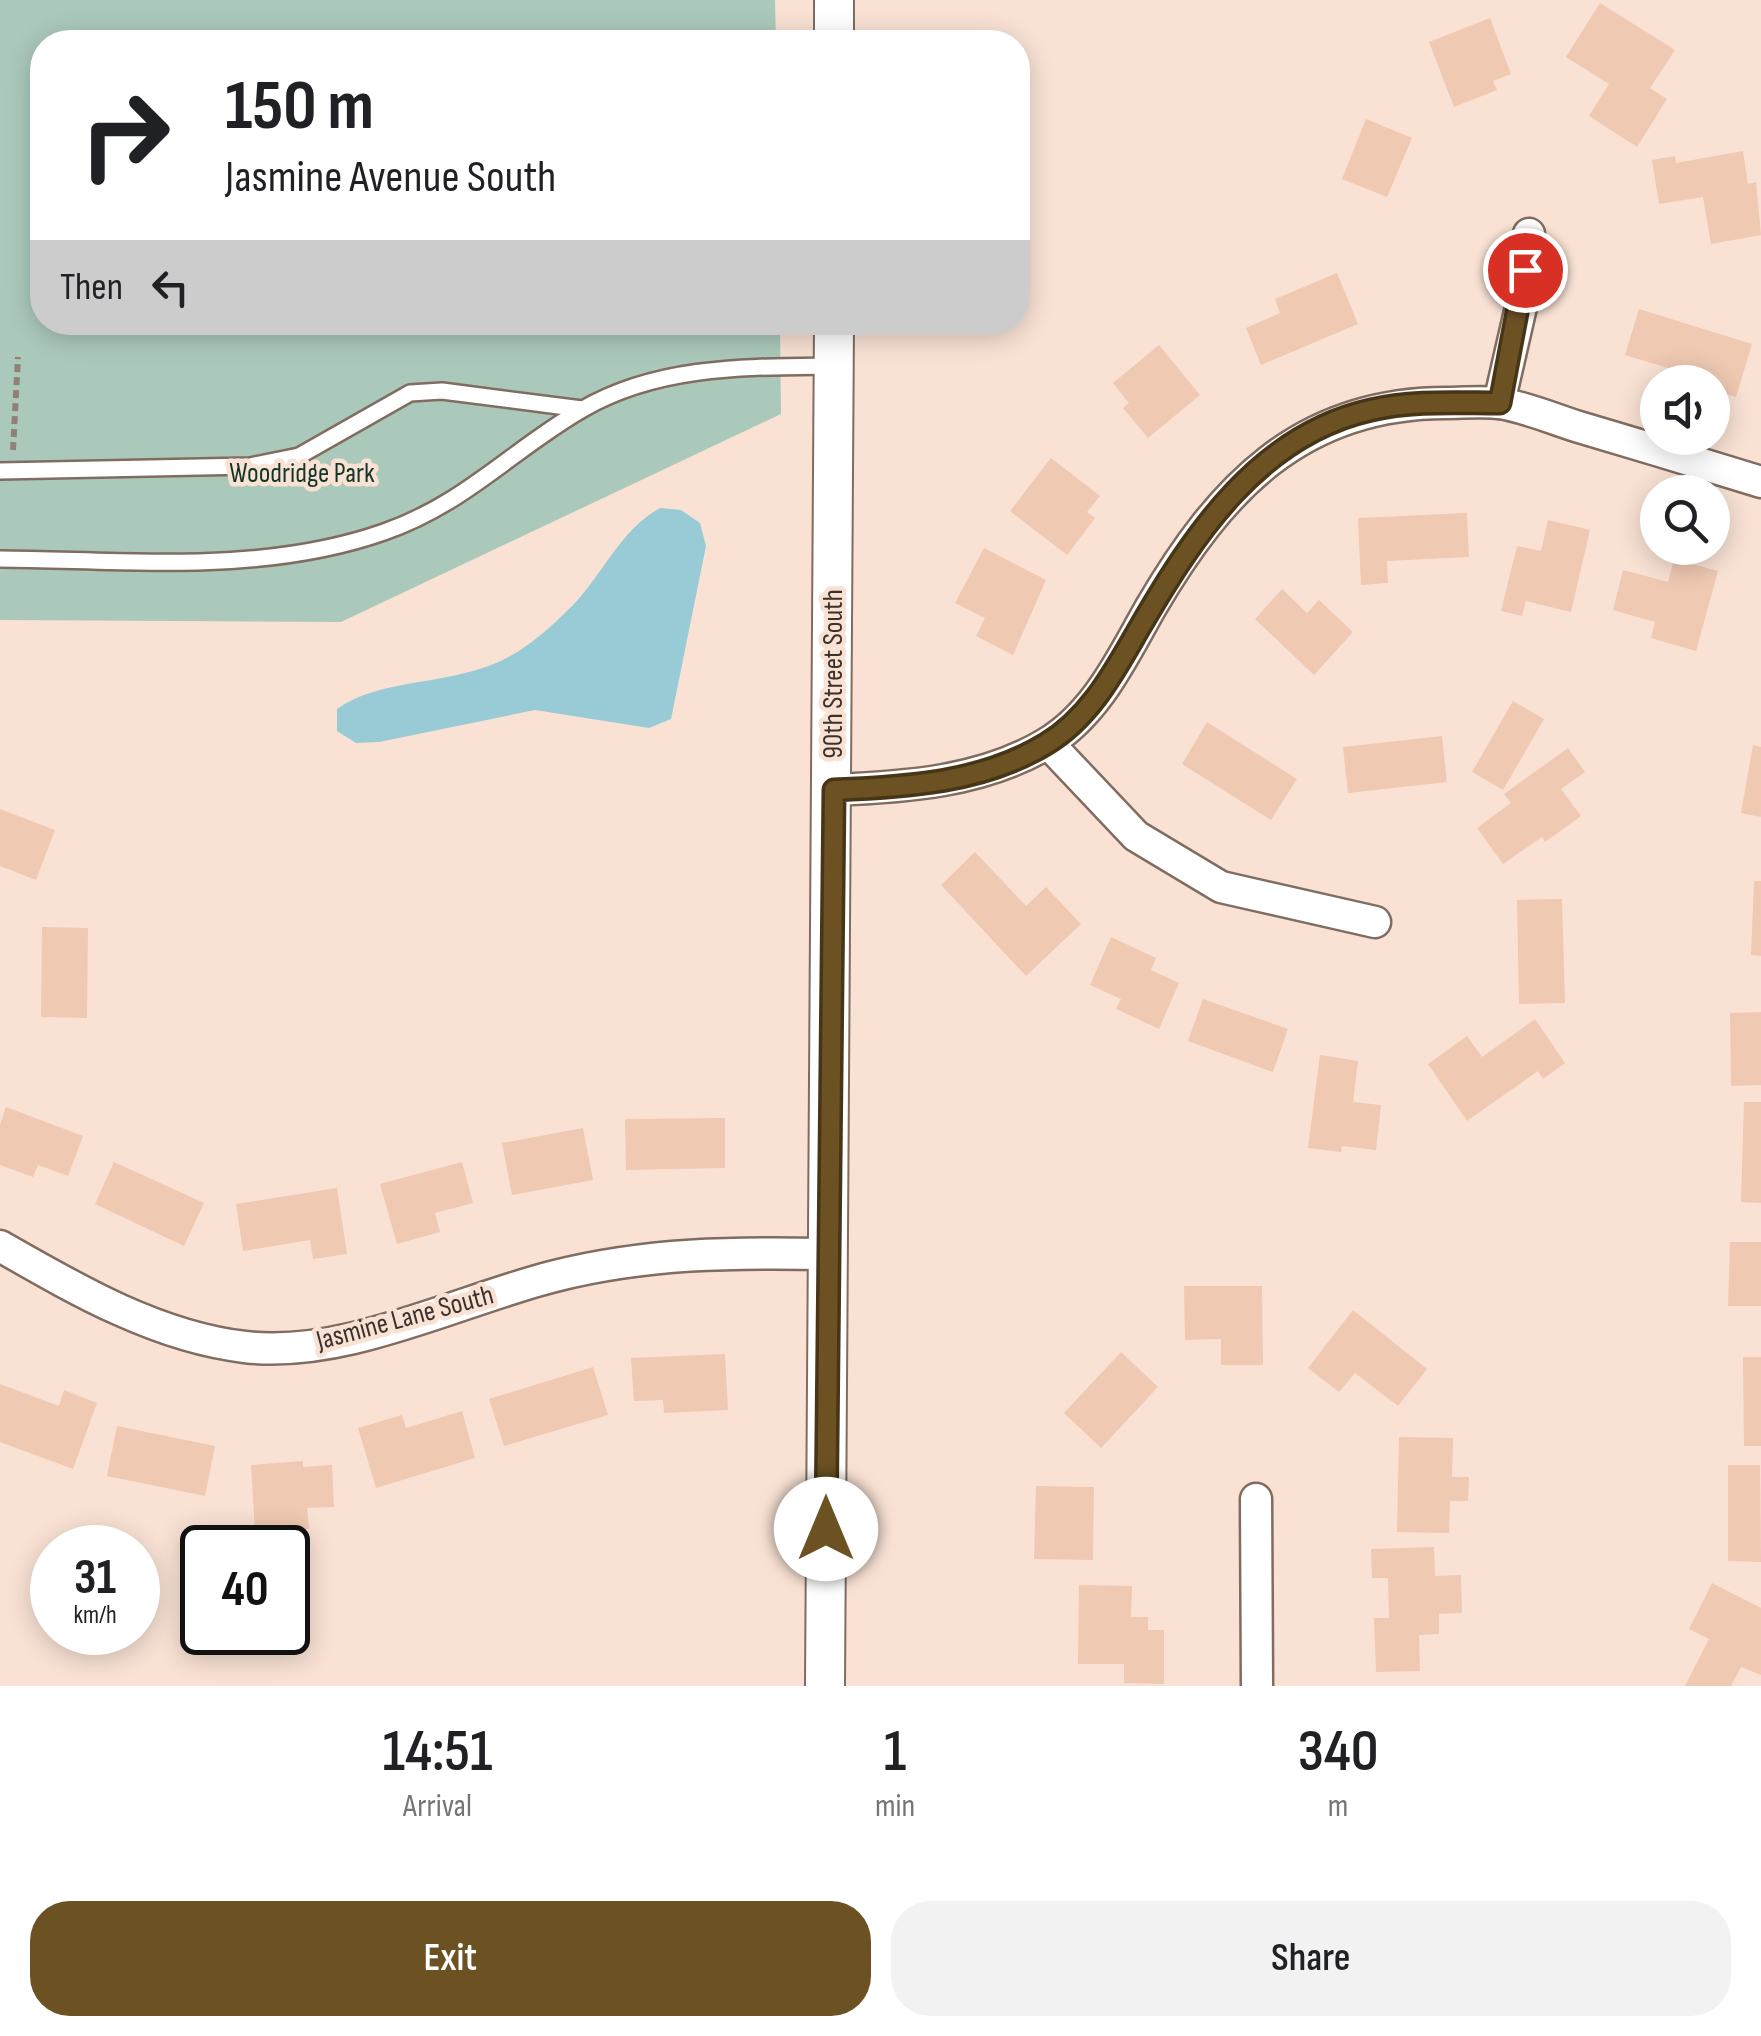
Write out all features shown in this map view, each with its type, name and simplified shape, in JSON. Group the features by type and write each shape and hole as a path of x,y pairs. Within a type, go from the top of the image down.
{"street":[{"path":"834,0 834,30"},
{"path":"1500,403 1521,307 1528,234"},
{"name":"90th Street South","path":"825,1686 834,790 834,335"},
{"path":"834,790 919,786 991,768 1048,743 1100,695 1182,555 1270,457 1308,432 1370,410 1429,403 1500,403 1761,482"},
{"path":"1048,743 1136,836 1221,887 1375,922"},
{"name":"Jasmine Lane South","path":"0,1246 86,1295 156,1324 241,1347 275,1349 406,1322 602,1266 699,1252 827,1254"},
{"path":"1256,1498 1258,1686"}],"lane":[{"path":"0,559 193,561 306,553 385,532 465,494 582,409 638,384 699,371 834,366"},
{"path":"7,471 250,466 299,456 410,393 442,391 582,409"}],"path":[{"path":"7,471 18,357"}],"green space":[{"name":"Woodridge Park","path":"0,0 775,0 776,30 30,30 30,335 780,335 781,414 341,622 0,620"}],"water":[{"path":"660,508 681,510 700,523 706,546 671,719 649,728 535,710 379,742 356,743 337,731 337,709 357,698 478,669 526,646 573,605 623,540"}],"building":[{"path":"1600,3 1675,50 1650,88 1667,99 1637,147 1589,116 1609,84 1566,57"},
{"path":"1490,18 1511,74 1493,81 1497,90 1454,107 1429,42"},
{"path":"1366,119 1412,138 1387,197 1342,179"},
{"path":"1743,151 1748,184 1756,182 1761,235 1711,244 1703,197 1659,204 1652,160 1675,156 1676,163"},
{"path":"1337,273 1358,324 1261,365 1246,328 1280,313 1275,299"},
{"path":"1639,309 1752,344 1736,397 1730,395 1730,365 1658,365 1625,355"},
{"path":"1159,345 1200,395 1148,438 1123,408 1129,403 1113,383"},
{"path":"1051,458 1100,496 1087,512 1095,518 1067,555 1010,511"},
{"path":"1467,513 1469,557 1387,561 1388,583 1361,585 1358,518"},
{"path":"1548,520 1590,530 1571,612 1526,601 1522,616 1501,611 1517,546 1541,551"},
{"path":"984,548 1046,580 1013,655 976,636 985,618 955,603"},
{"path":"1672,565 1696,565 1718,571 1696,651 1651,638 1655,622 1613,610 1623,570 1668,582"},
{"path":"1282,589 1307,613 1319,600 1353,632 1314,675 1255,619"},
{"path":"1513,701 1544,719 1503,790 1472,772"},
{"path":"1207,722 1297,779 1271,820 1182,764"},
{"path":"1442,736 1447,782 1348,793 1343,747"},
{"path":"1753,745 1761,747 1761,817 1741,813"},
{"path":"1568,748 1585,772 1561,789 1581,816 1545,842 1542,837 1503,864 1477,828 1511,803 1504,794"},
{"path":"0,809 55,830 36,880 0,866"},
{"path":"975,852 1026,906 1046,887 1081,924 1026,976 941,885"},
{"path":"1754,881 1761,881 1761,956 1751,955"},
{"path":"1562,899 1565,1003 1519,1004 1517,900"},
{"path":"42,927 88,928 87,1018 41,1017"},
{"path":"1111,937 1156,958 1151,970 1179,983 1159,1029 1116,1009 1121,999 1090,985"},
{"path":"1203,999 1288,1029 1273,1072 1188,1041"},
{"path":"1761,1012 1761,1085 1731,1086 1730,1013"},
{"path":"1535,1019 1565,1063 1543,1079 1538,1071 1467,1121 1428,1064 1467,1036 1482,1057"},
{"path":"1320,1055 1358,1061 1353,1102 1381,1105 1376,1150 1342,1146 1341,1152 1308,1148"},
{"path":"1744,1102 1761,1102 1761,1203 1741,1202"},
{"path":"6,1107 83,1136 68,1176 38,1165 33,1177 0,1165 0,1125"},
{"path":"725,1118 725,1168 626,1170 625,1119"},
{"path":"583,1128 593,1180 512,1195 502,1143"},
{"path":"114,1162 204,1203 184,1246 95,1204"},
{"path":"462,1162 473,1203 435,1213 440,1232 397,1244 380,1184"},
{"path":"337,1188 347,1254 313,1259 310,1240 243,1251 236,1204"},
{"path":"1730,1242 1761,1242 1761,1306 1728,1306"},
{"path":"1184,1286 1262,1286 1263,1365 1221,1365 1221,1339 1185,1340"},
{"path":"1353,1310 1427,1369 1398,1406 1355,1373 1339,1392 1308,1368"},
{"path":"1121,1352 1158,1387 1101,1448 1064,1413"},
{"path":"725,1354 728,1410 664,1413 663,1400 634,1401 631,1358"},
{"path":"1743,1357 1761,1357 1761,1446 1744,1446"},
{"path":"593,1367 608,1415 504,1446 489,1399"},
{"path":"0,1384 59,1406 64,1390 97,1403 73,1469 0,1442"},
{"path":"462,1411 475,1458 376,1488 358,1428 402,1415 406,1428"},
{"path":"117,1426 215,1446 205,1496 107,1476"},
{"path":"1399,1437 1453,1438 1452,1477 1469,1477 1468,1501 1450,1501 1449,1533 1397,1532"},
{"path":"303,1461 303,1467 332,1465 334,1507 307,1508 309,1525 255,1525 251,1465"},
{"path":"1728,1465 1760,1465 1761,1562 1728,1561"},
{"path":"1036,1486 1094,1487 1093,1560 1034,1559"},
{"path":"1434,1547 1435,1576 1461,1575 1462,1613 1439,1614 1439,1634 1419,1635 1420,1671 1376,1672 1374,1618 1389,1618 1388,1578 1372,1578 1371,1549"},
{"path":"1712,1583 1761,1608 1761,1675 1741,1667 1731,1686 1685,1686 1709,1639 1689,1629"},
{"path":"1079,1585 1132,1586 1131,1617 1148,1617 1148,1630 1164,1630 1164,1684 1124,1683 1124,1664 1078,1664"}],"route":[{"path":"826,1529 834,790 919,786 991,768 1048,743 1100,695 1182,555 1230,496 1270,457 1308,432 1370,410 1429,403 1500,403 1525,270"}]}
